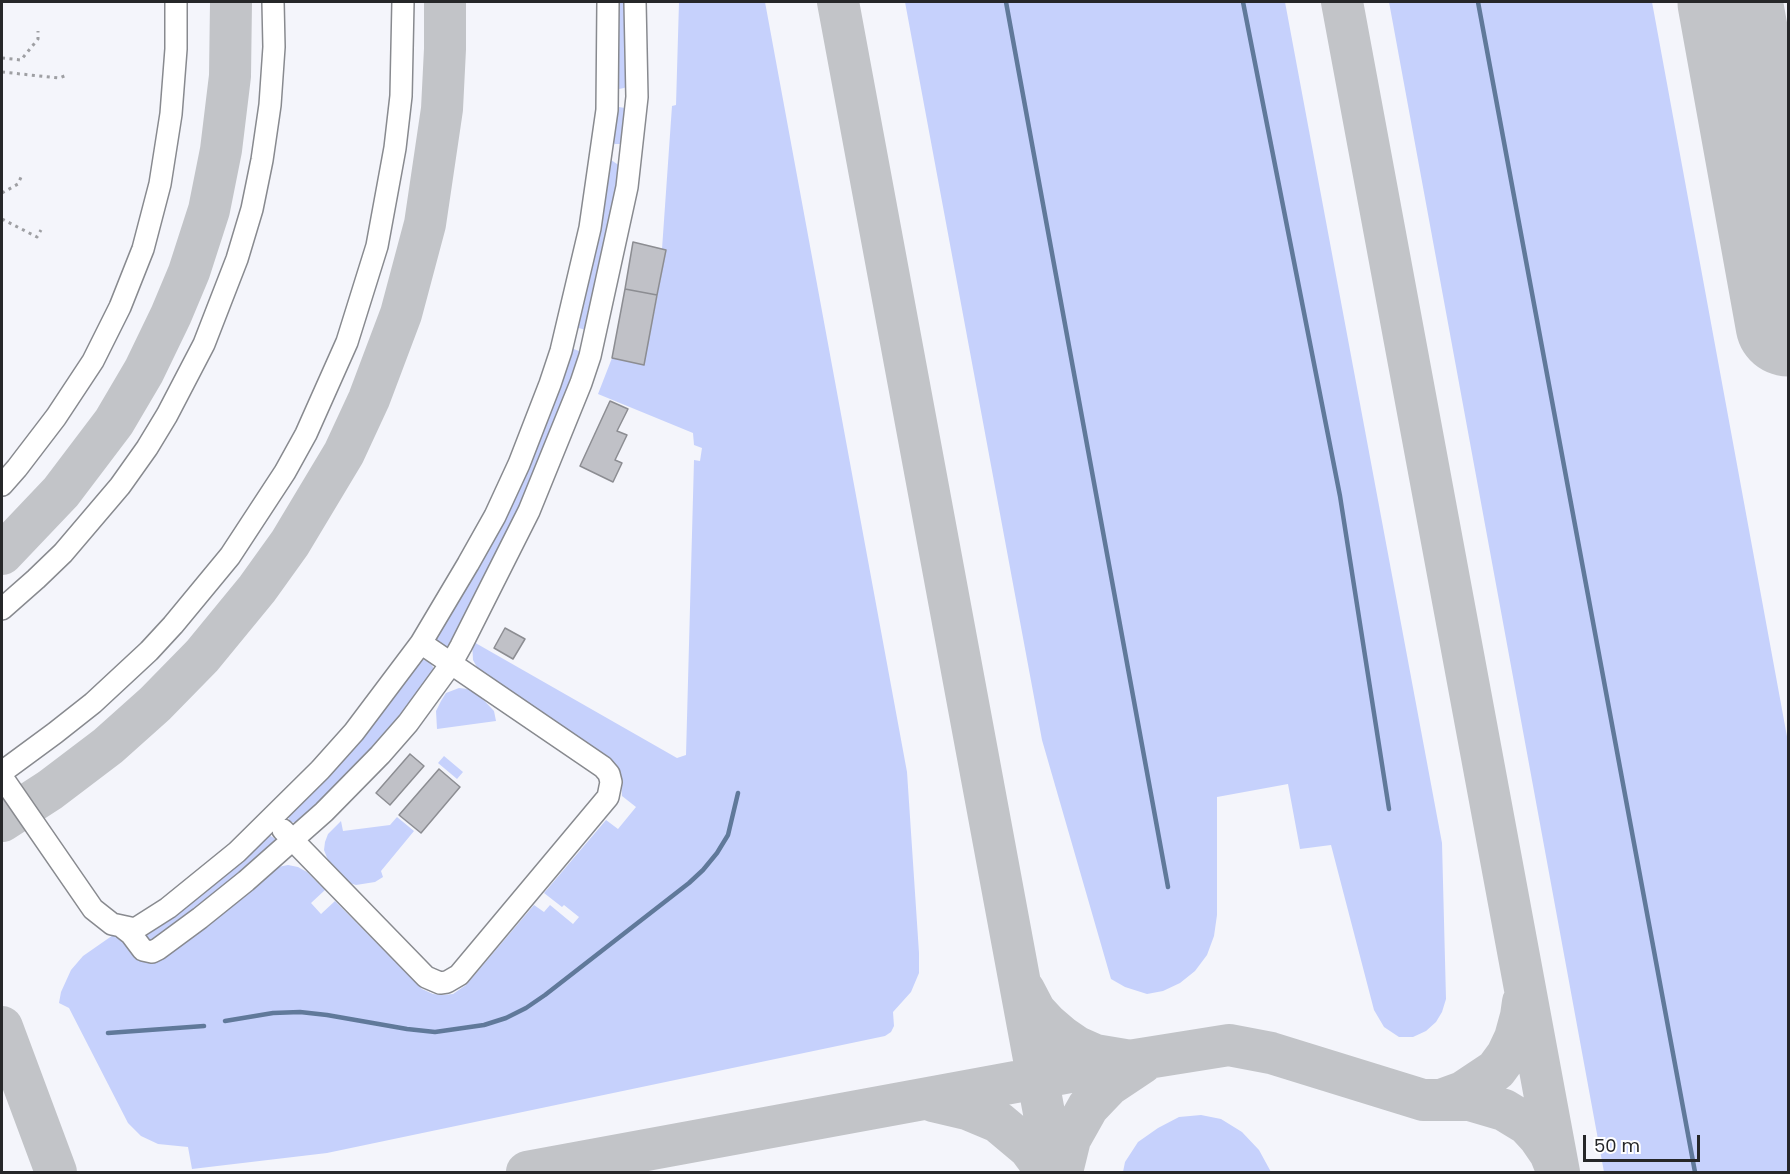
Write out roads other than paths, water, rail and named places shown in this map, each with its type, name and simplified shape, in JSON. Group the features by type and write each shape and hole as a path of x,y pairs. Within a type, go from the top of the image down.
{"lane":[{"path":"2,485 43,434 93,361 120,307 142,249 160,184 171,114 176,49 176,2"},
{"path":"2,609 63,553 120,486 167,415 204,344 237,259 252,208 262,160 270,105 274,47 273,2"},
{"path":"2,772 93,703 149,651 173,625 230,556 285,472 306,434 347,342 377,246 392,169 401,96 404,2"},
{"path":"2,777 93,909 104,919 133,933 143,950 148,952 158,950 237,888 293,840 353,785 408,723 451,664 529,511 581,383 579,340 590,228 607,110 608,2"},
{"path":"133,933 202,881 272,819 354,732 421,643 495,516 579,340 627,187 637,97 635,2"},
{"path":"607,110 612,101 621,98 633,105 635,114"},
{"path":"603,135 605,145 616,152 625,151 632,140"},
{"path":"272,819 426,977 440,983 459,975 608,798 611,782 609,774 603,768 421,643"}],"waterway":[{"path":"1006,2 1168,887"},
{"path":"1243,2 1340,496 1389,809"},
{"path":"1478,2 1695,1172"},
{"path":"225,1021 273,1013 300,1012 435,1032 484,1025 506,1018 545,995 703,870 728,835 738,793"},
{"path":"108,1033 204,1026"}]}
